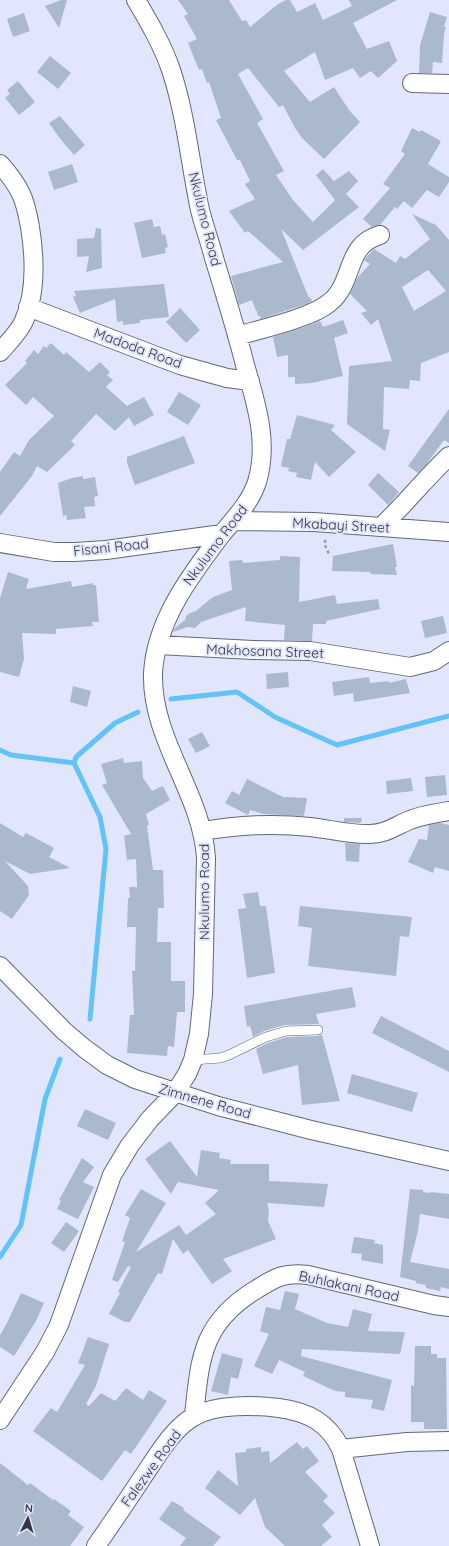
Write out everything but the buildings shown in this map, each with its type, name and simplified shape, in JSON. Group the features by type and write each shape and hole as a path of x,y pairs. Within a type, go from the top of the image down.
{"street":[{"name":"Nkulumo Road","path":"136,0 156,35 170,68 178,95 200,211 250,381 260,418 263,442 261,463 256,483 249,501 184,586 167,618 155,655 154,688 159,715 172,756 203,831 206,858 203,994 199,1034 193,1060 187,1074 175,1093"},
{"path":"412,83 449,84"},
{"path":"0,164 10,175 21,194 27,212 33,247 34,272 33,289 22,323 13,337 0,352"},
{"path":"237,336 306,314 320,309 328,304 341,290 358,250 365,241 380,235"},
{"name":"Madoda Road","path":"28,307 180,364 227,378 250,381"},
{"path":"381,527 402,508 429,475 449,456"},
{"name":"Mkabayi Street","path":"228,528 314,522 449,532"},
{"name":"Fisani Road","path":"0,543 54,552 106,550 228,528"},
{"name":"Makhosana Street","path":"158,645 253,650 310,651 410,666 434,661 449,651"},
{"path":"203,831 268,825 310,827 357,834 377,834 421,816 449,811"},
{"name":"Zimnene Road","path":"0,966 64,1031 101,1061 135,1079 218,1106 311,1130 449,1161"},
{"path":"0,1420 45,1352 59,1325 112,1175 130,1145 150,1119 175,1093"},
{"name":"Buhlakani Road","path":"194,1416 198,1374 204,1348 211,1332 230,1309 251,1292 273,1279 285,1274 295,1273 308,1275 434,1305 449,1307"},
{"name":"Falezwe Road","path":"96,1546 164,1445 180,1427 194,1416 212,1410 237,1406 268,1406 294,1410 310,1416 323,1424 335,1436 341,1449 370,1546"},
{"path":"341,1449 407,1442 449,1441"}],"lane":[{"path":"193,1060 220,1058 280,1032 318,1030"}],"path":[{"path":"324,537 326,539 324,543 329,554"}],"waterway":[{"path":"171,699 237,692 275,717 337,745 449,716"},
{"path":"90,1019 106,849 100,817 74,763 76,757 115,723 138,712"},
{"path":"0,750 11,755 74,763"},
{"path":"0,1257 21,1225 45,1099 60,1059"}]}
